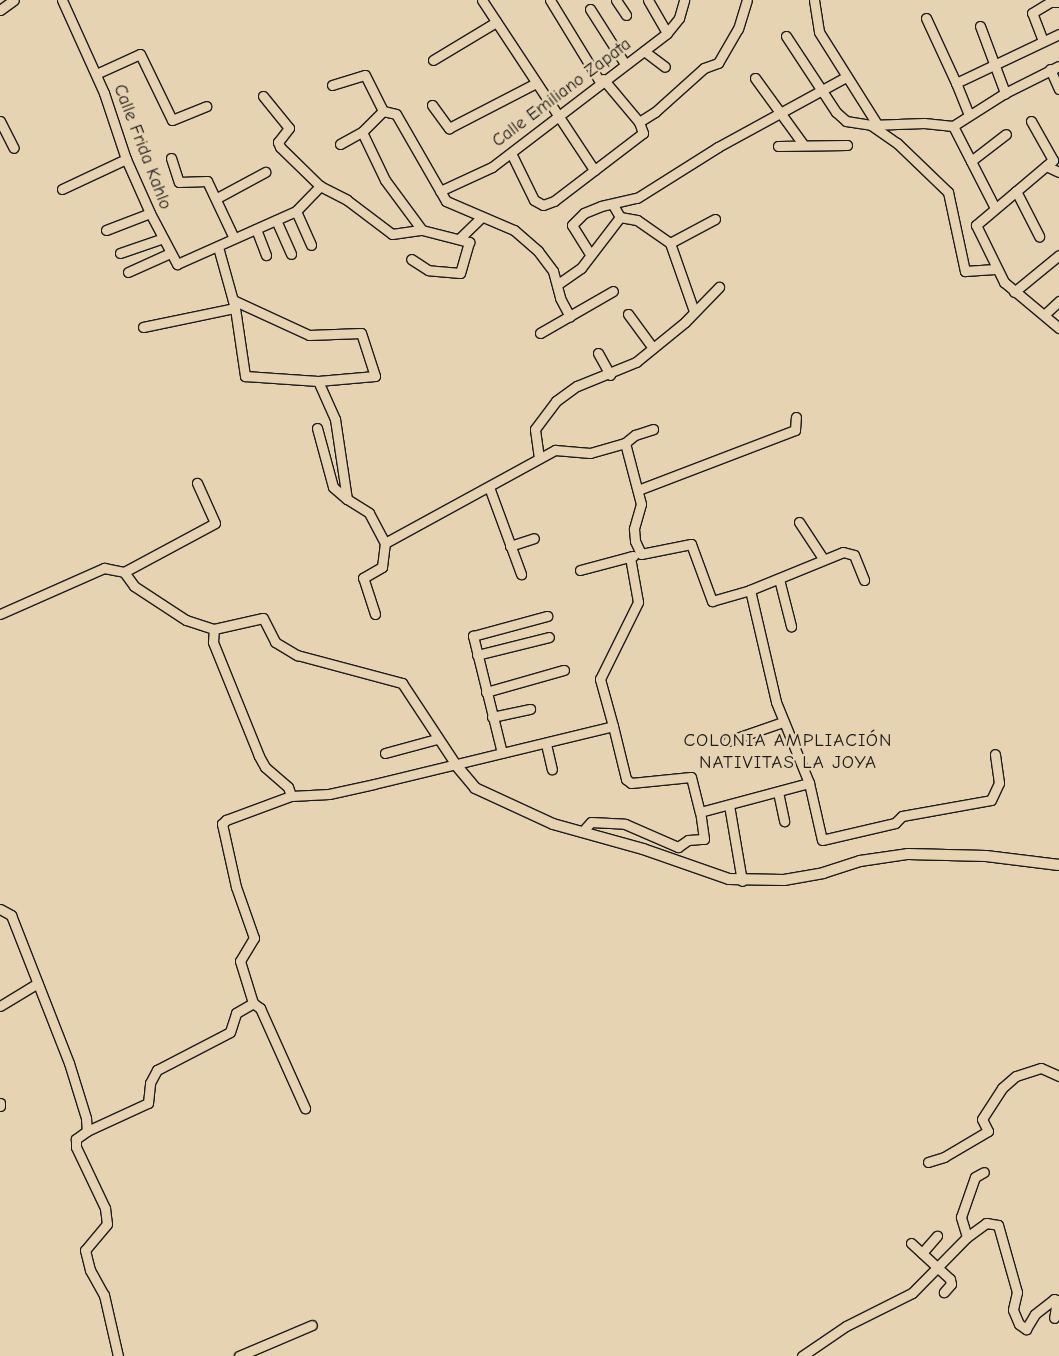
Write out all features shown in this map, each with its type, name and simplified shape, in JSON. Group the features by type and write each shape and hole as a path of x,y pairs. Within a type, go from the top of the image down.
{"street":[{"path":"0,10 14,0"},
{"name":"Calle Frida Kahlo","path":"62,0 76,35 96,74 126,159 161,239 170,253"},
{"path":"482,0 594,170"},
{"path":"511,153 538,203 554,201 643,132 639,122 601,81 550,0"},
{"path":"616,0 626,15"},
{"path":"648,0 667,33"},
{"name":"Calle Emiliano Zapata","path":"440,191 492,168 601,81 667,33 679,18 684,0"},
{"path":"639,122 655,112 704,68 718,63 738,29 747,0"},
{"path":"816,1 819,32 874,125 897,143 948,192 965,271 995,269"},
{"path":"1043,41 1032,13 1050,2 1059,2"},
{"path":"590,9 625,64"},
{"path":"926,18 935,32 969,115"},
{"path":"433,60 496,22"},
{"path":"980,26 1005,93"},
{"path":"956,83 994,63 1059,34"},
{"path":"786,36 841,117 846,121 874,125 924,123 953,126 1005,93 1059,66"},
{"path":"644,51 665,67"},
{"path":"96,74 140,54 172,120 206,106"},
{"path":"1050,69 1059,89"},
{"path":"332,85 365,75 383,111"},
{"path":"590,254 572,225 584,213 600,206 613,205 660,186 718,147 783,114 846,77"},
{"path":"755,78 803,144"},
{"path":"432,105 449,128 536,84"},
{"path":"263,96 289,128 278,142 320,186 347,200 392,234 422,230 460,238 469,242 460,273 428,270 411,259"},
{"path":"340,144 362,132 383,111"},
{"path":"383,111 396,114 446,201 514,230 529,242 549,263 558,284 564,307 570,317"},
{"path":"0,121 14,148"},
{"path":"1031,121 1052,154 1053,160 976,225 995,269 1014,292 1059,328"},
{"path":"953,126 995,208"},
{"path":"362,132 385,180 422,230"},
{"path":"971,161 1006,134"},
{"path":"778,146 803,144 847,145"},
{"path":"171,158 179,182 207,181 217,198 234,238"},
{"path":"62,189 126,159"},
{"path":"1046,166 1059,172"},
{"path":"217,198 265,172"},
{"path":"128,272 170,253 177,264 182,264 234,238 296,212 320,186"},
{"path":"1016,191 1039,236"},
{"path":"613,205 620,217 637,220 670,243 694,311"},
{"path":"296,212 311,245"},
{"path":"106,230 150,213"},
{"path":"460,238 482,217"},
{"path":"558,284 581,268 620,217"},
{"path":"670,243 715,219"},
{"path":"276,220 291,254"},
{"path":"256,229 266,255"},
{"path":"120,253 161,239"},
{"path":"143,327 234,304 309,335 361,333 376,376 318,381 245,376 234,304 218,247"},
{"path":"1014,292 1059,255"},
{"path":"539,458 535,429 556,401 577,386 610,375 636,362 719,287"},
{"path":"540,333 613,291"},
{"path":"1044,315 1059,301"},
{"path":"628,314 653,348"},
{"path":"598,353 610,375"},
{"path":"318,381 335,419 347,499"},
{"path":"638,490 795,430 796,417"},
{"path":"317,428 333,487 347,499 369,513 385,543 382,567 363,578 375,614"},
{"path":"385,543 539,458 561,448 590,452 626,443 653,429"},
{"path":"626,443 641,509 636,520 635,541 641,554"},
{"path":"0,614 94,571 104,568 124,572 215,523 197,483"},
{"path":"489,487 521,574"},
{"path":"799,522 824,560"},
{"path":"510,546 534,538"},
{"path":"580,570 641,554 692,544 712,601 750,590 843,552 854,555 864,580"},
{"path":"582,832 591,822 625,824 678,847 688,840 704,839 700,812 691,778 631,783 626,779 600,679 638,602 630,557"},
{"path":"124,572 134,586 186,620 214,629 263,618 275,642 297,655 397,680 409,690 437,739 469,782 484,792 560,826 643,849 717,876 742,880 784,880 823,873 860,861 908,854 986,856 1059,865"},
{"path":"779,579 791,626"},
{"path":"750,590 783,722 809,783 820,837 825,840 895,823 902,816 992,800 999,783 995,754"},
{"path":"502,753 477,655 474,636 547,616"},
{"path":"214,629 213,642 260,756 265,766 288,787 291,796"},
{"path":"477,655 549,637"},
{"path":"486,692 564,670"},
{"path":"492,717 530,709"},
{"path":"728,741 783,722"},
{"path":"304,1108 260,1008 253,1003 240,962 254,938 236,887 222,824 226,820 291,796 328,794 546,744 613,726"},
{"path":"385,753 437,739"},
{"path":"546,744 552,769"},
{"path":"700,812 809,783"},
{"path":"778,792 784,822"},
{"path":"729,805 742,880"},
{"path":"0,910 11,915 38,983 69,1063 87,1131"},
{"path":"0,1006 38,983"},
{"path":"118,1356 104,1295 90,1270 85,1250 107,1224 105,1208 76,1147 78,1134 148,1103 150,1083 157,1070 230,1032 236,1014 253,1003"},
{"path":"928,1162 944,1157 988,1130 982,1119 1002,1088 1016,1076 1042,1068 1059,1076"},
{"path":"967,1237 962,1216 975,1177 984,1172"},
{"path":"802,1356 846,1326 909,1295 967,1237 986,1223 998,1225 1017,1292 1013,1310 1019,1324 1026,1329 1035,1314 1054,1298 1057,1300 1054,1318"},
{"path":"922,1253 937,1236"},
{"path":"911,1243 951,1281 944,1292"},
{"path":"239,1356 312,1325"}],"district":[{"name":"COLONIA AMPLIACIÓN NATIVITAS LA JOYA","path":"788,752"}]}
